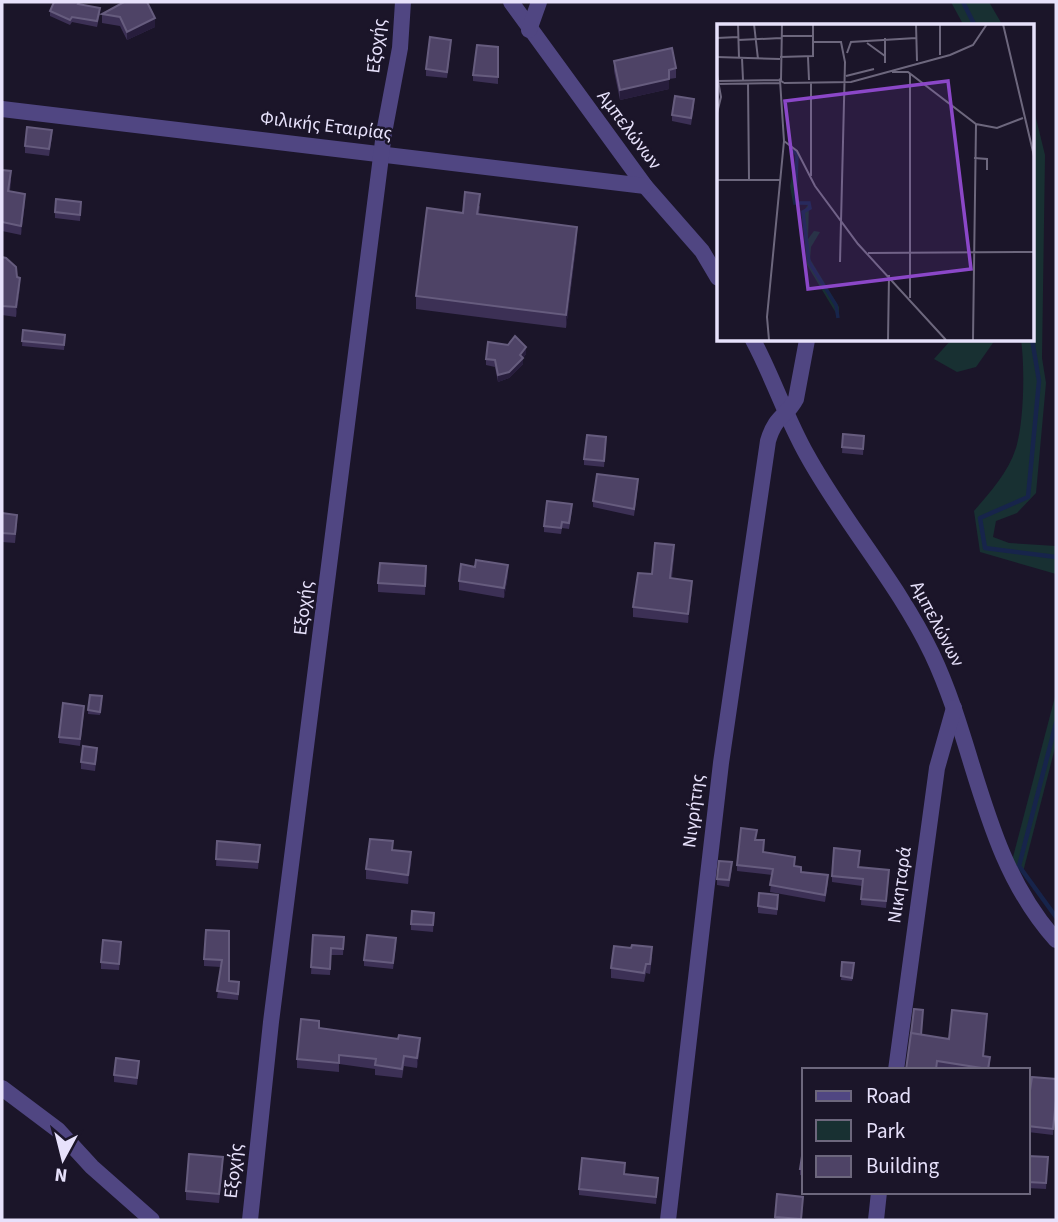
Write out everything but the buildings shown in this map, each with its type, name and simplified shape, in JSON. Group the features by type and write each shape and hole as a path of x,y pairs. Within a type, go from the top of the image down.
{"street":[{"name":"Εξοχής","path":"250,1220 271,1021 381,154 400,48 403,2"},
{"name":"Αμπελώνων","path":"511,2 645,186 702,251 717,275"},
{"path":"529,30 539,2"},
{"name":"Φιλικής Εταιρίας","path":"2,109 645,186"},
{"name":"Αμπελώνων","path":"754,341 785,413 808,458 905,605 931,652 954,708 981,798 1008,870 1056,940"},
{"name":"Νιγρήτης","path":"668,1220 721,763 768,441 773,425 796,399 807,341"},
{"name":"Νικηταρά","path":"896,1068 937,768 954,708"},
{"path":"2,1088 58,1130 92,1167 152,1220"},
{"path":"876,1220 879,1194"}],"green space":[{"path":"951,2 989,2 1002,24 963,24"},
{"path":"1034,110 1045,155 1042,358 1046,383 1036,493 1017,513 996,521 993,537 1009,543 1056,546 1056,574 980,552 974,511 998,482 1016,448 1022,410 1021,341 1034,341"},
{"path":"950,341 994,341 976,367 957,372 934,359"},
{"path":"1056,693 1056,744 1023,872 1012,861"}],"waterway":[{"path":"963,2 974,24"},
{"path":"1032,341 1039,381 1028,497 980,518 985,548 1056,557"},
{"path":"1056,723 1019,866 1056,917"}]}
